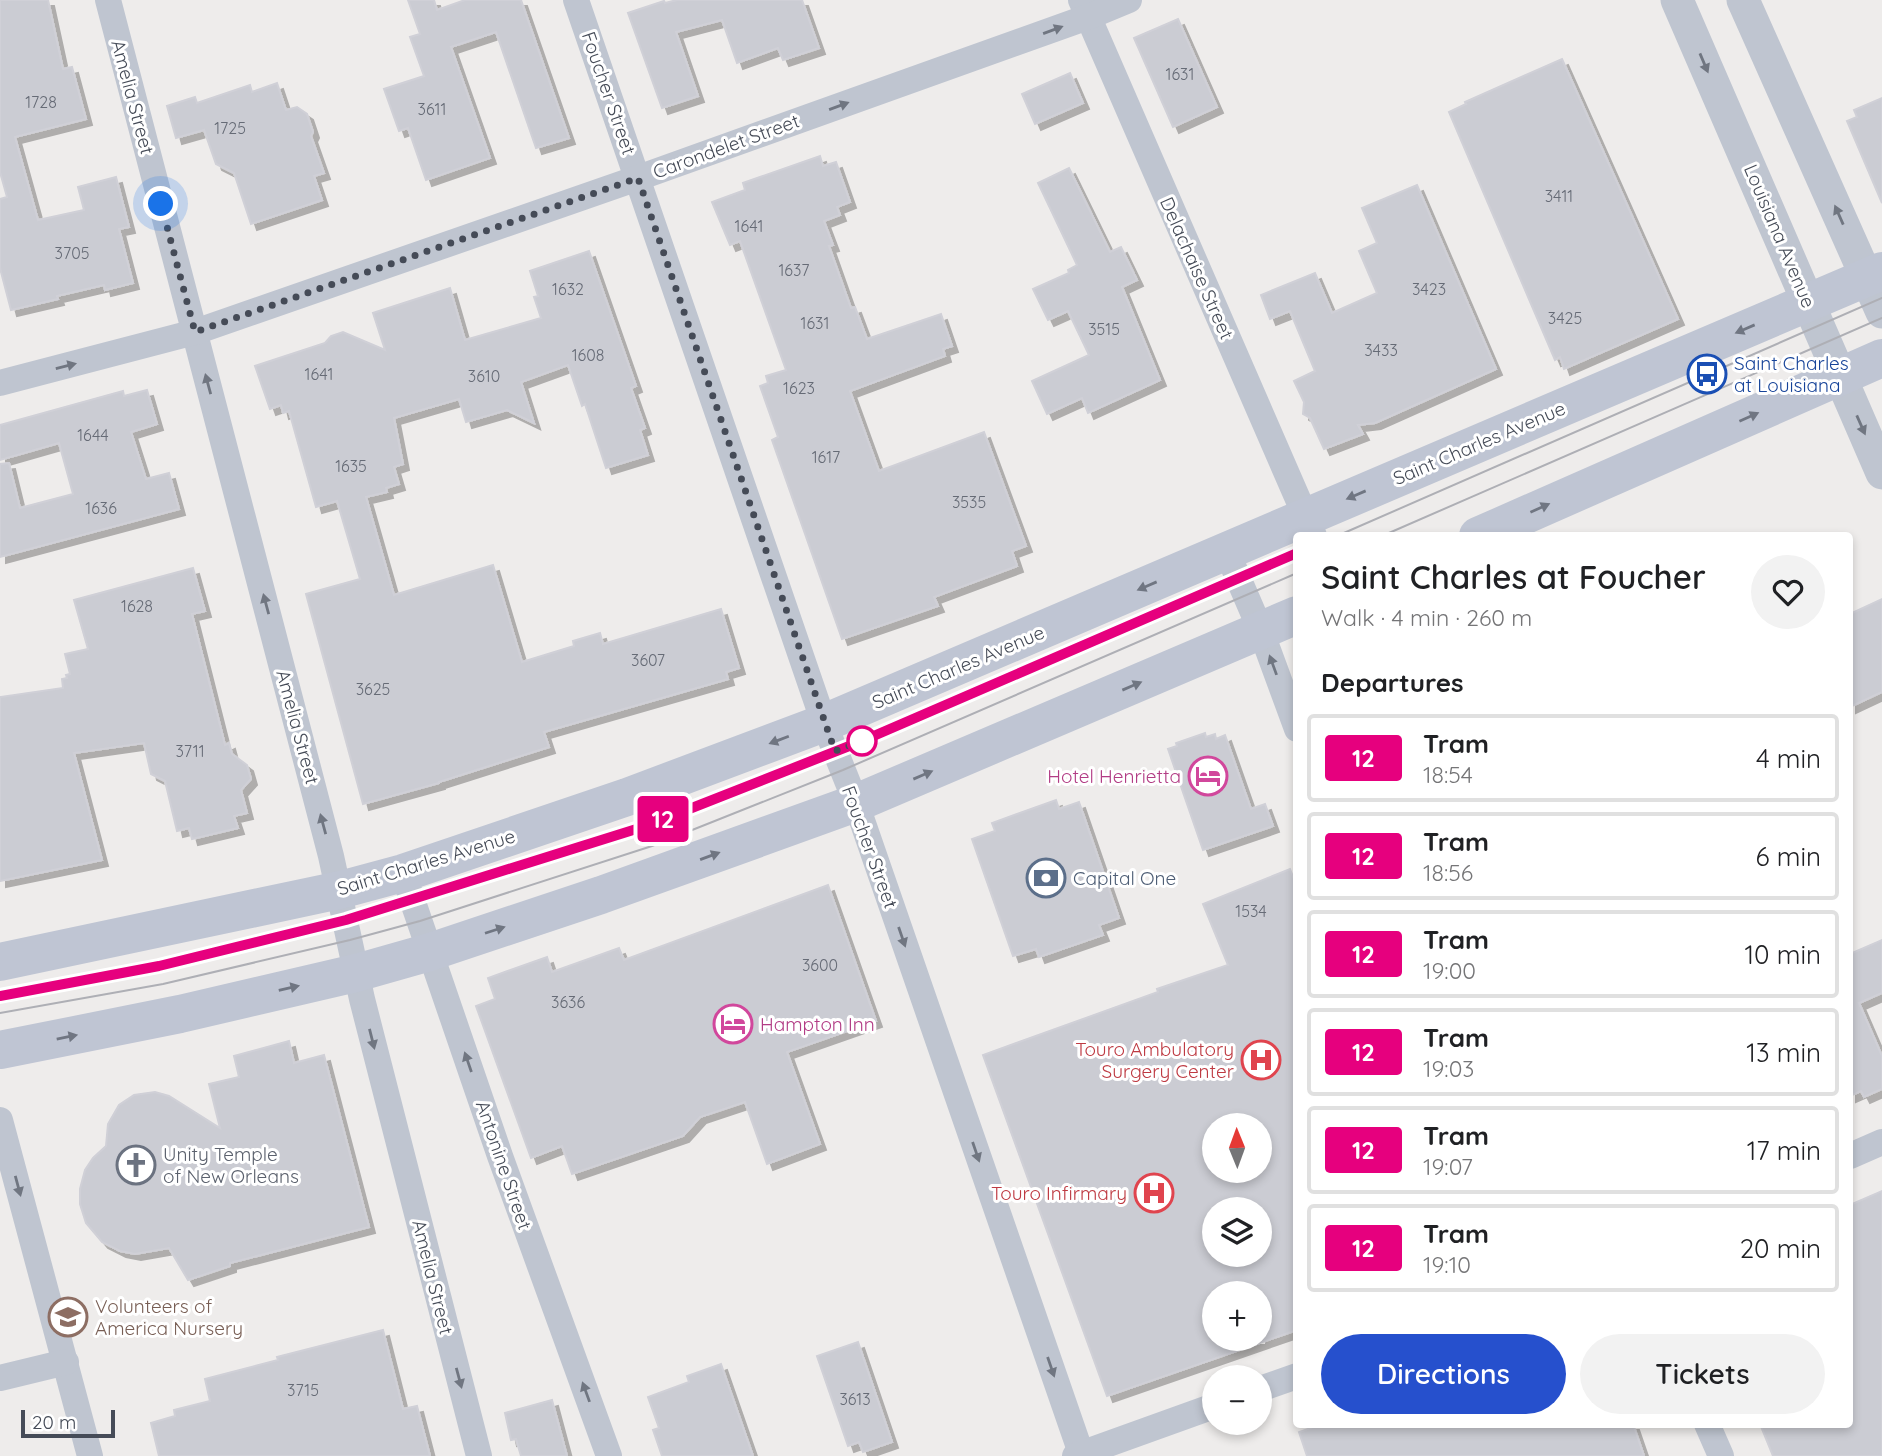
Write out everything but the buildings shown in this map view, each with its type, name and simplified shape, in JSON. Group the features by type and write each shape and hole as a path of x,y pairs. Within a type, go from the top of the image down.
{"main road":[{"name":"Saint Charles Avenue","path":"0,962 340,890 403,873 627,797 824,723 1227,552 1310,526 1874,274"},
{"path":"1487,532 1882,358"},
{"path":"0,1050 180,1014 356,973 430,952 601,895 856,803 1293,617"}],"street":[{"name":"Amelia Street","path":"107,0 340,890 356,973 479,1456"},
{"name":"Foucher Street","path":"576,0 824,723 856,803 1079,1455"},
{"name":"Carondelet Street","path":"0,383 195,332 638,178 1084,9 1129,0"},
{"name":"Louisiana Avenue","path":"1677,0 1882,473"},
{"path":"1743,0 1874,274 1882,312"},
{"name":"Delachaise Street","path":"1084,9 1310,526"},
{"path":"1227,552 1261,631 1293,718"},
{"name":"Antonine Street","path":"403,873 500,1156 610,1456"},
{"path":"0,1120 90,1456"},
{"path":"1853,1155 1882,1142"},
{"path":"0,1378 66,1363"},
{"path":"1272,1385 1293,1377"},
{"path":"1079,1455 1202,1410"},
{"path":"1709,1428 1721,1456"}],"tram line":[{"path":"1346,532 1882,298"},
{"path":"1391,532 1882,318"},
{"path":"0,996 159,966 347,920 646,826 862,741 1293,554"},
{"name":"12","path":"0,996 159,966 346,920 646,826 862,741 1293,555"},
{"path":"0,1013 163,984 350,940 420,921 652,846 843,770 1293,575"}],"place":[{"name":"Saint Charles at Louisiana","path":"1707,374"},
{"name":"Hotel Henrietta","path":"1208,776"},
{"name":"Capital One","path":"1046,878"},
{"name":"Hampton Inn","path":"733,1024"},
{"name":"Touro Ambulatory Surgery Center","path":"1261,1060"},
{"name":"Unity Temple of New Orleans","path":"136,1165"},
{"name":"Touro Infirmary","path":"1154,1193"},
{"name":"Volunteers of America Nursery","path":"68,1317"}],"route":[{"path":"161,204 195,332 638,178 835,751 862,741"}]}
